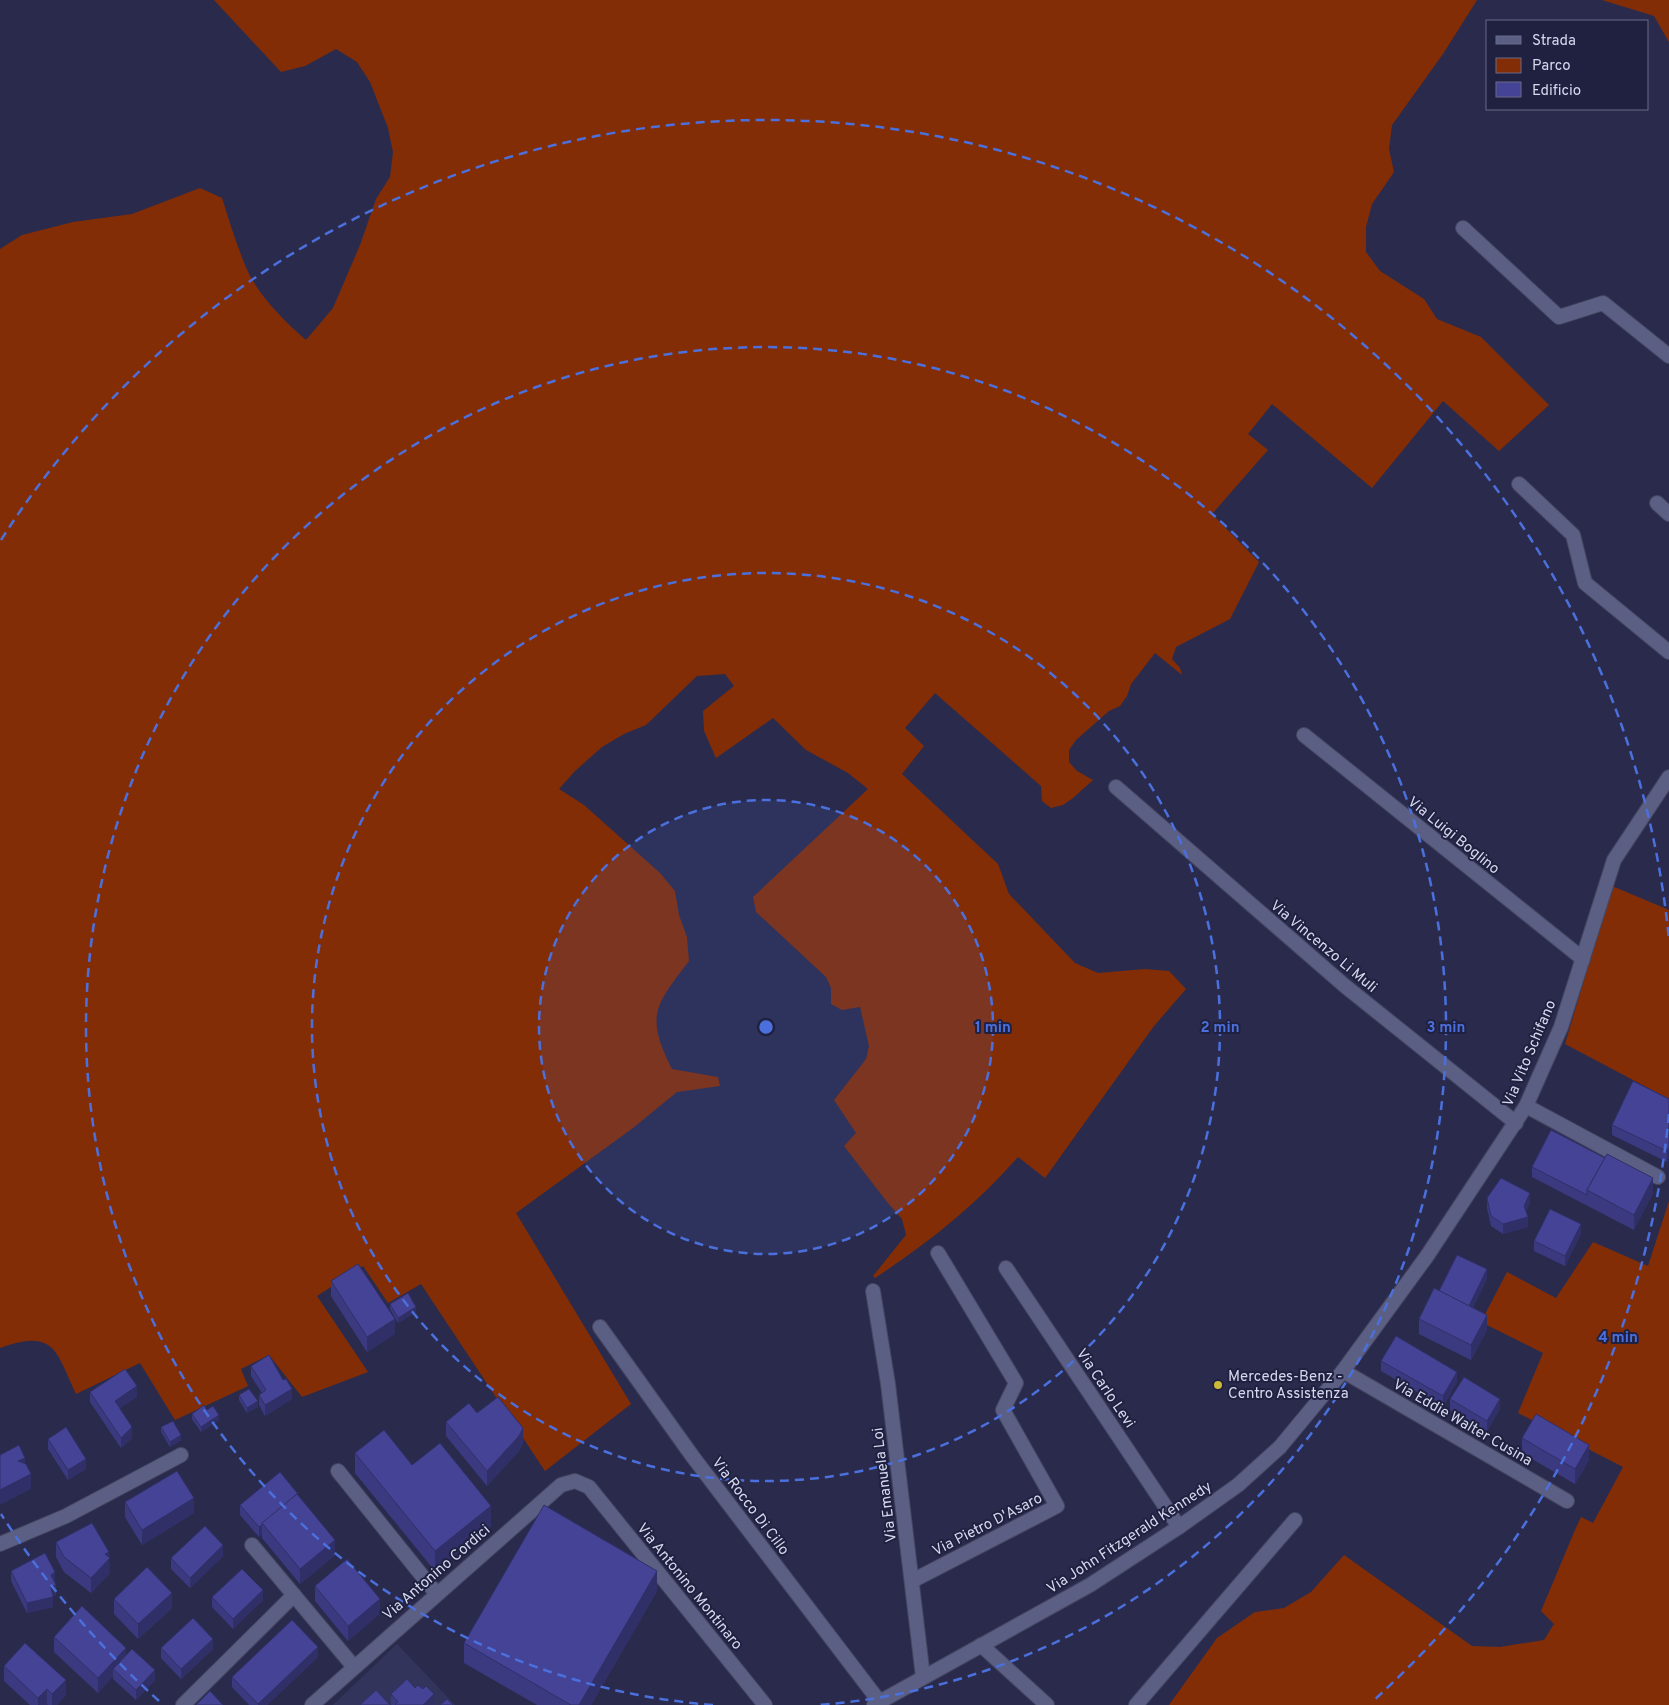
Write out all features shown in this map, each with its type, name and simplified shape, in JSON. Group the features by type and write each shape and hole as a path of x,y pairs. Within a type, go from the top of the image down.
{"street":[{"path":"1463,228 1559,317 1603,303 1669,356"},
{"path":"1519,484 1573,535 1585,583 1669,652"},
{"path":"1657,503 1669,514"},
{"name":"Via Luigi Boglino","path":"1304,736 1583,959"},
{"name":"Via Vito Schifano","path":"1343,1371 1427,1256 1526,1106 1561,1026 1614,860 1669,777"},
{"name":"Via Vincenzo Li Muli","path":"1116,787 1345,986 1516,1123"},
{"path":"1526,1106 1658,1176"},
{"name":"Via Pietro D'Asaro","path":"912,1581 1057,1506 1003,1410 1016,1383 938,1253"},
{"name":"Via Carlo Levi","path":"1006,1268 1179,1527"},
{"name":"Via Emanuela Loi","path":"873,1290 888,1384 923,1677"},
{"name":"Via Rocco Di Cillo","path":"600,1327 876,1703"},
{"name":"Via Eddie Walter Cusina","path":"1343,1371 1567,1501"},
{"name":"Via John Fitzgerald Kennedy","path":"876,1703 1090,1585 1179,1527 1238,1485 1280,1447 1343,1371"},
{"path":"0,1544 66,1516 181,1455"},
{"path":"338,1472 436,1593"},
{"name":"Via Antonino Cordici","path":"312,1705 436,1593 561,1485 575,1481 589,1487"},
{"name":"Via Antonino Montinaro","path":"589,1487 765,1705"},
{"path":"1136,1705 1295,1520"},
{"path":"252,1545 354,1667"},
{"path":"183,1705 294,1595"},
{"path":"981,1645 1046,1705"}],"shaded area":[{"path":"397,1644 455,1705 333,1705"}],"green space":[{"path":"214,0 1477,0 1443,54 1392,125 1389,149 1394,172 1372,204 1366,227 1366,252 1380,271 1424,299 1437,319 1481,337 1549,405 1499,451 1443,401 1372,488 1272,404 1248,434 1268,450 1212,514 1259,562 1230,619 1176,647 1172,659 1180,668 1182,675 1155,653 1131,684 1127,696 1120,706 1109,711 1076,740 1069,750 1069,762 1077,771 1093,780 1063,805 1051,808 1042,801 1041,786 935,693 905,728 924,746 902,774 998,864 1009,894 1075,963 1098,973 1145,969 1169,971 1186,989 1154,1026 1045,1178 1018,1157 1002,1175 951,1222 895,1265 875,1278 873,1276 906,1235 902,1219 844,1146 856,1133 834,1100 866,1059 869,1046 860,1007 842,1010 831,1004 831,988 826,977 756,912 753,897 868,789 848,773 806,750 773,718 716,758 704,731 703,711 734,686 725,674 697,676 646,725 624,734 602,747 575,771 559,789 584,805 660,873 675,891 679,915 687,937 689,961 668,989 662,1001 658,1012 658,1036 672,1069 718,1077 720,1086 677,1092 633,1128 516,1213 631,1404 545,1471 421,1284 388,1303 363,1266 317,1296 368,1372 302,1397 269,1355 241,1369 248,1386 175,1420 140,1363 76,1394 58,1355 43,1342 18,1342 0,1348 0,249 22,235 73,222 132,214 200,188 222,198 245,265 256,286 271,306 306,340 333,308 360,245 376,199 390,177 393,152 388,128 370,82 357,62 336,49 305,66 281,72"},
{"path":"1602,0 1669,0 1669,42 1654,16"},
{"path":"1612,886 1669,910 1669,1099 1565,1044"},
{"path":"1669,1201 1669,1705 1169,1705 1217,1638 1255,1612 1284,1608 1311,1592 1344,1555 1472,1646 1500,1647 1544,1640 1554,1624 1541,1611 1575,1530 1581,1517 1593,1523 1623,1467 1518,1413 1543,1353 1481,1322 1507,1272 1556,1298 1593,1242 1648,1266"}],"building":[{"path":"1633,1081 1669,1099 1669,1147 1667,1151 1612,1125"},
{"path":"1551,1130 1605,1158 1587,1190 1587,1195 1532,1167"},
{"path":"1607,1154 1653,1178 1634,1215 1587,1190"},
{"path":"1501,1178 1530,1193 1524,1206 1528,1217 1503,1224 1491,1216 1487,1198"},
{"path":"1550,1209 1581,1224 1565,1256 1534,1241"},
{"path":"1457,1255 1487,1269 1469,1306 1439,1291"},
{"path":"358,1264 395,1319 367,1337 331,1281"},
{"path":"1434,1288 1487,1315 1471,1345 1419,1319"},
{"path":"408,1293 416,1307 398,1318 390,1304"},
{"path":"1396,1336 1457,1372 1443,1396 1381,1361"},
{"path":"269,1355 283,1380 286,1379 292,1389 265,1405 259,1395 266,1390 251,1366"},
{"path":"125,1369 137,1386 115,1401 132,1427 121,1438 90,1392"},
{"path":"1464,1377 1500,1399 1487,1421 1450,1399"},
{"path":"249,1389 258,1401 247,1408 239,1395"},
{"path":"498,1397 523,1428 519,1436 487,1471 446,1422 469,1403 477,1413"},
{"path":"204,1405 207,1410 213,1406 219,1415 201,1427 192,1414"},
{"path":"1536,1414 1589,1445 1575,1469 1522,1438"},
{"path":"173,1421 181,1435 170,1442 161,1427"},
{"path":"66,1427 86,1459 68,1470 48,1439"},
{"path":"384,1430 412,1465 440,1443 491,1506 435,1551 355,1453"},
{"path":"19,1445 25,1458 18,1461 26,1464 31,1474 0,1490 0,1455"},
{"path":"177,1471 194,1498 142,1530 125,1502"},
{"path":"280,1472 298,1494 259,1527 240,1505"},
{"path":"297,1494 335,1540 300,1569 262,1523"},
{"path":"544,1505 657,1571 579,1705 571,1705 464,1643"},
{"path":"92,1523 109,1552 105,1554 110,1558 91,1578 64,1557 56,1542"},
{"path":"205,1526 223,1545 190,1578 171,1558"},
{"path":"45,1553 55,1572 51,1575 56,1585 51,1587 53,1597 27,1603 11,1571"},
{"path":"347,1559 380,1599 348,1626 315,1586"},
{"path":"147,1567 172,1593 138,1624 114,1599"},
{"path":"242,1569 263,1590 233,1619 212,1597"},
{"path":"82,1606 126,1648 98,1678 54,1637"},
{"path":"193,1618 213,1639 181,1669 161,1648"},
{"path":"292,1620 318,1647 258,1704 232,1677"},
{"path":"25,1643 66,1680 52,1694 47,1689 38,1698 4,1666"},
{"path":"132,1649 155,1670 136,1690 113,1669"},
{"path":"407,1679 415,1688 418,1685 423,1689 426,1686 434,1694 423,1705 395,1705 398,1702 391,1694"},
{"path":"376,1690 390,1705 360,1705"},
{"path":"210,1691 223,1705 196,1705"},
{"path":"447,1699 453,1705 440,1705"}],"place":[{"name":"Mercedes-Benz - Centro Assistenza","path":"1218,1385"}]}
